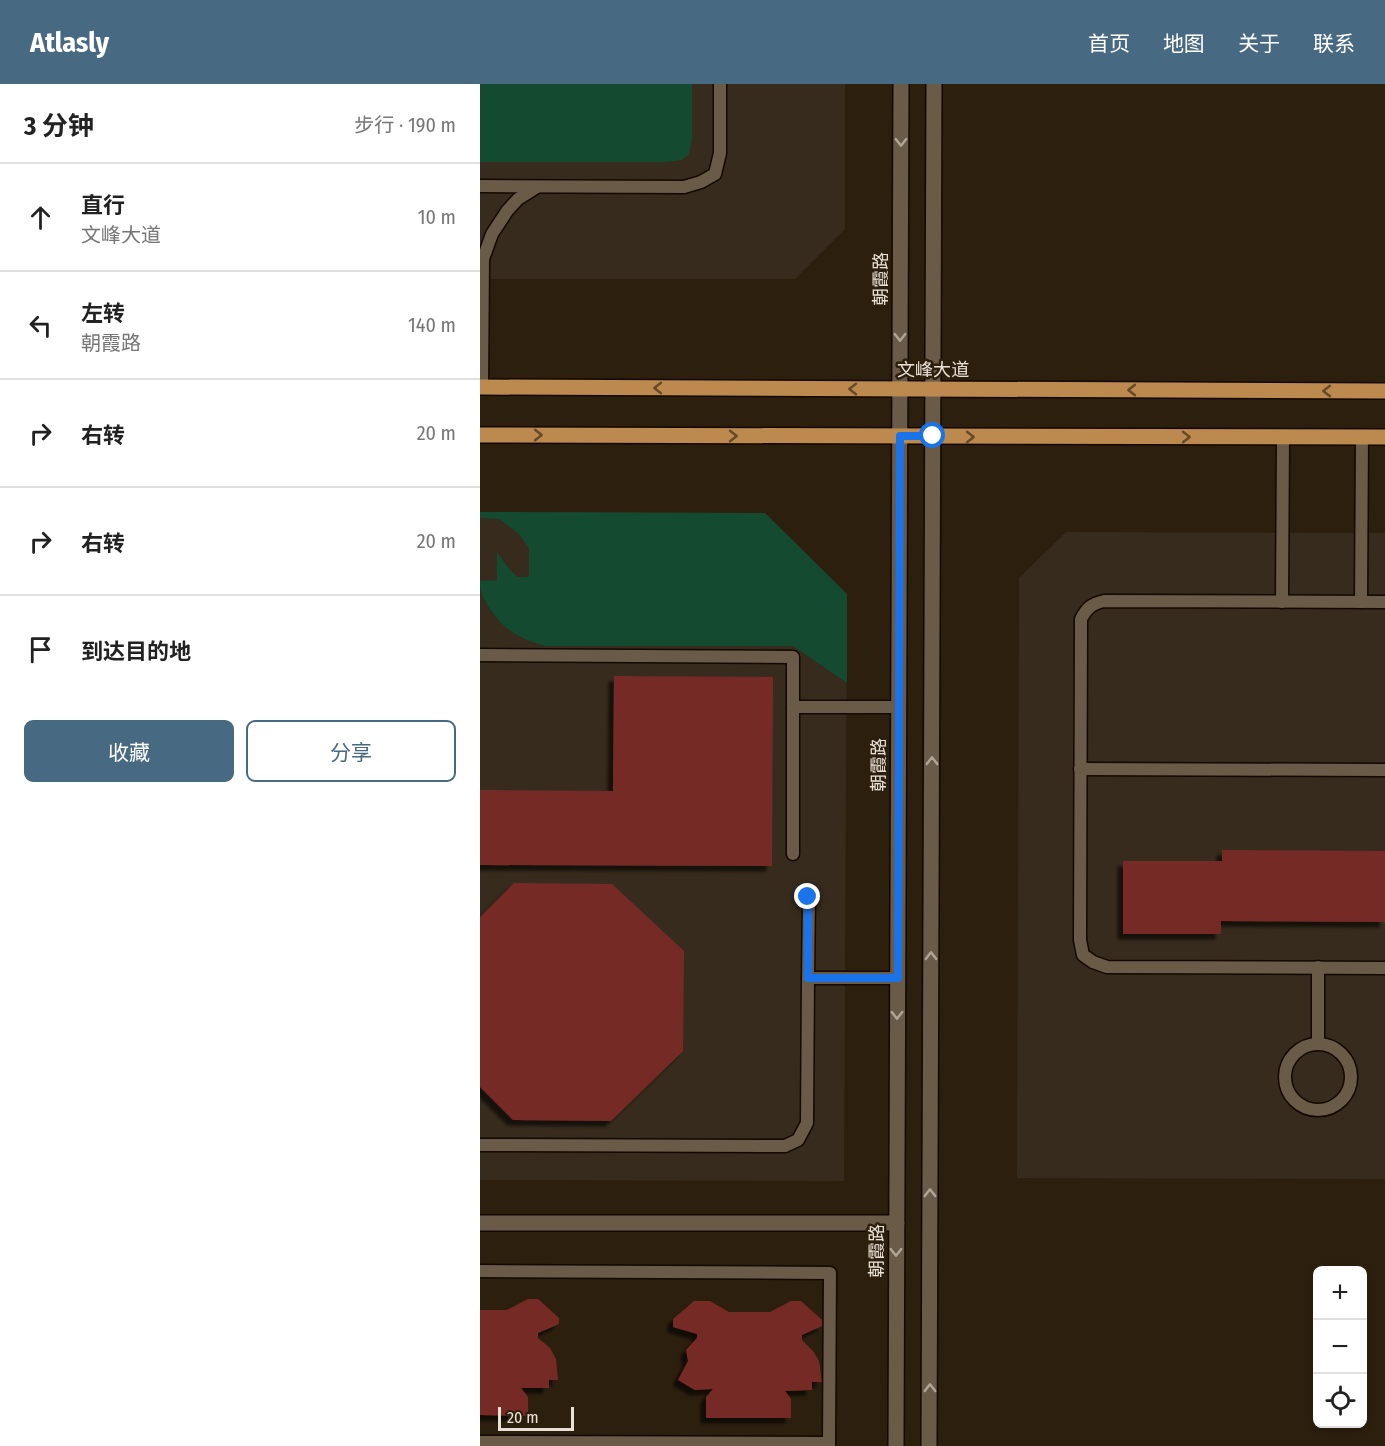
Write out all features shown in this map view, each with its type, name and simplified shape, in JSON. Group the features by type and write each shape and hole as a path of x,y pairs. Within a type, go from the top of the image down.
{"main road":[{"name":"文峰大道","path":"481,387 1385,391"},
{"path":"480,435 1385,437"}],"street":[{"name":"朝霞路","path":"896,1446 901,84"},
{"path":"929,1446 934,84"},
{"path":"480,1223 897,1223"}],"lane":[{"path":"480,186 684,186 701,182 715,174 720,153 720,84"},
{"path":"481,387 483,259 492,234 507,211 518,199 538,186"},
{"path":"1282,437 1282,602"},
{"path":"1361,602 1362,437"},
{"path":"1385,602 1104,601 1094,604 1086,609 1081,619 1080,769 1080,940 1083,955 1093,962 1107,967 1385,968"},
{"path":"480,656 793,657 793,854"},
{"path":"793,707 899,707"},
{"path":"1080,769 1385,770"},
{"path":"480,1144 784,1146 798,1140 807,1123 808,897"},
{"path":"1317,967 1317,1044"},
{"path":"808,978 898,978"},
{"path":"1317,1044 1326,1044 1346,1059 1351,1082 1341,1101 1331,1107 1320,1109 1309,1108 1298,1103 1286,1086 1285,1076 1286,1066 1293,1056 1302,1048 1317,1044"},
{"path":"480,1271 830,1273 829,1445 480,1442"}],"shaded area":[{"path":"480,84 845,84 845,229 795,279 480,279"},
{"path":"480,512 765,513 847,594 844,1181 480,1180"},
{"path":"1066,532 1385,533 1385,1179 1017,1178 1019,578"}],"green space":[{"path":"480,84 692,84 692,139 689,154 682,160 666,162 480,162"},
{"path":"480,512 765,513 847,594 847,683 793,646 545,646 526,640 498,620 483,596 480,581 497,580 497,552 518,577 529,577 529,548 519,534 499,519 480,518"}],"building":[{"path":"614,676 773,677 772,866 480,865 480,790 613,791"},
{"path":"1222,850 1385,851 1385,922 1221,921 1221,934 1123,934 1123,861 1222,861"},
{"path":"514,883 612,884 684,951 683,1051 611,1121 513,1120 480,1087 480,917"},
{"path":"528,1299 538,1299 559,1318 559,1324 538,1333 538,1338 550,1348 556,1359 558,1380 549,1380 549,1388 521,1388 528,1397 528,1416 480,1415 480,1310 507,1310"},
{"path":"694,1301 710,1301 729,1312 770,1312 791,1301 801,1301 822,1320 822,1326 802,1335 802,1340 819,1361 822,1382 812,1382 812,1390 785,1391 791,1399 791,1418 706,1418 706,1397 713,1389 695,1390 678,1380 688,1361 686,1350 697,1338 697,1334 673,1327 673,1319"}],"route":[{"path":"808,897 808,978 898,978 900,436 933,436"}]}
